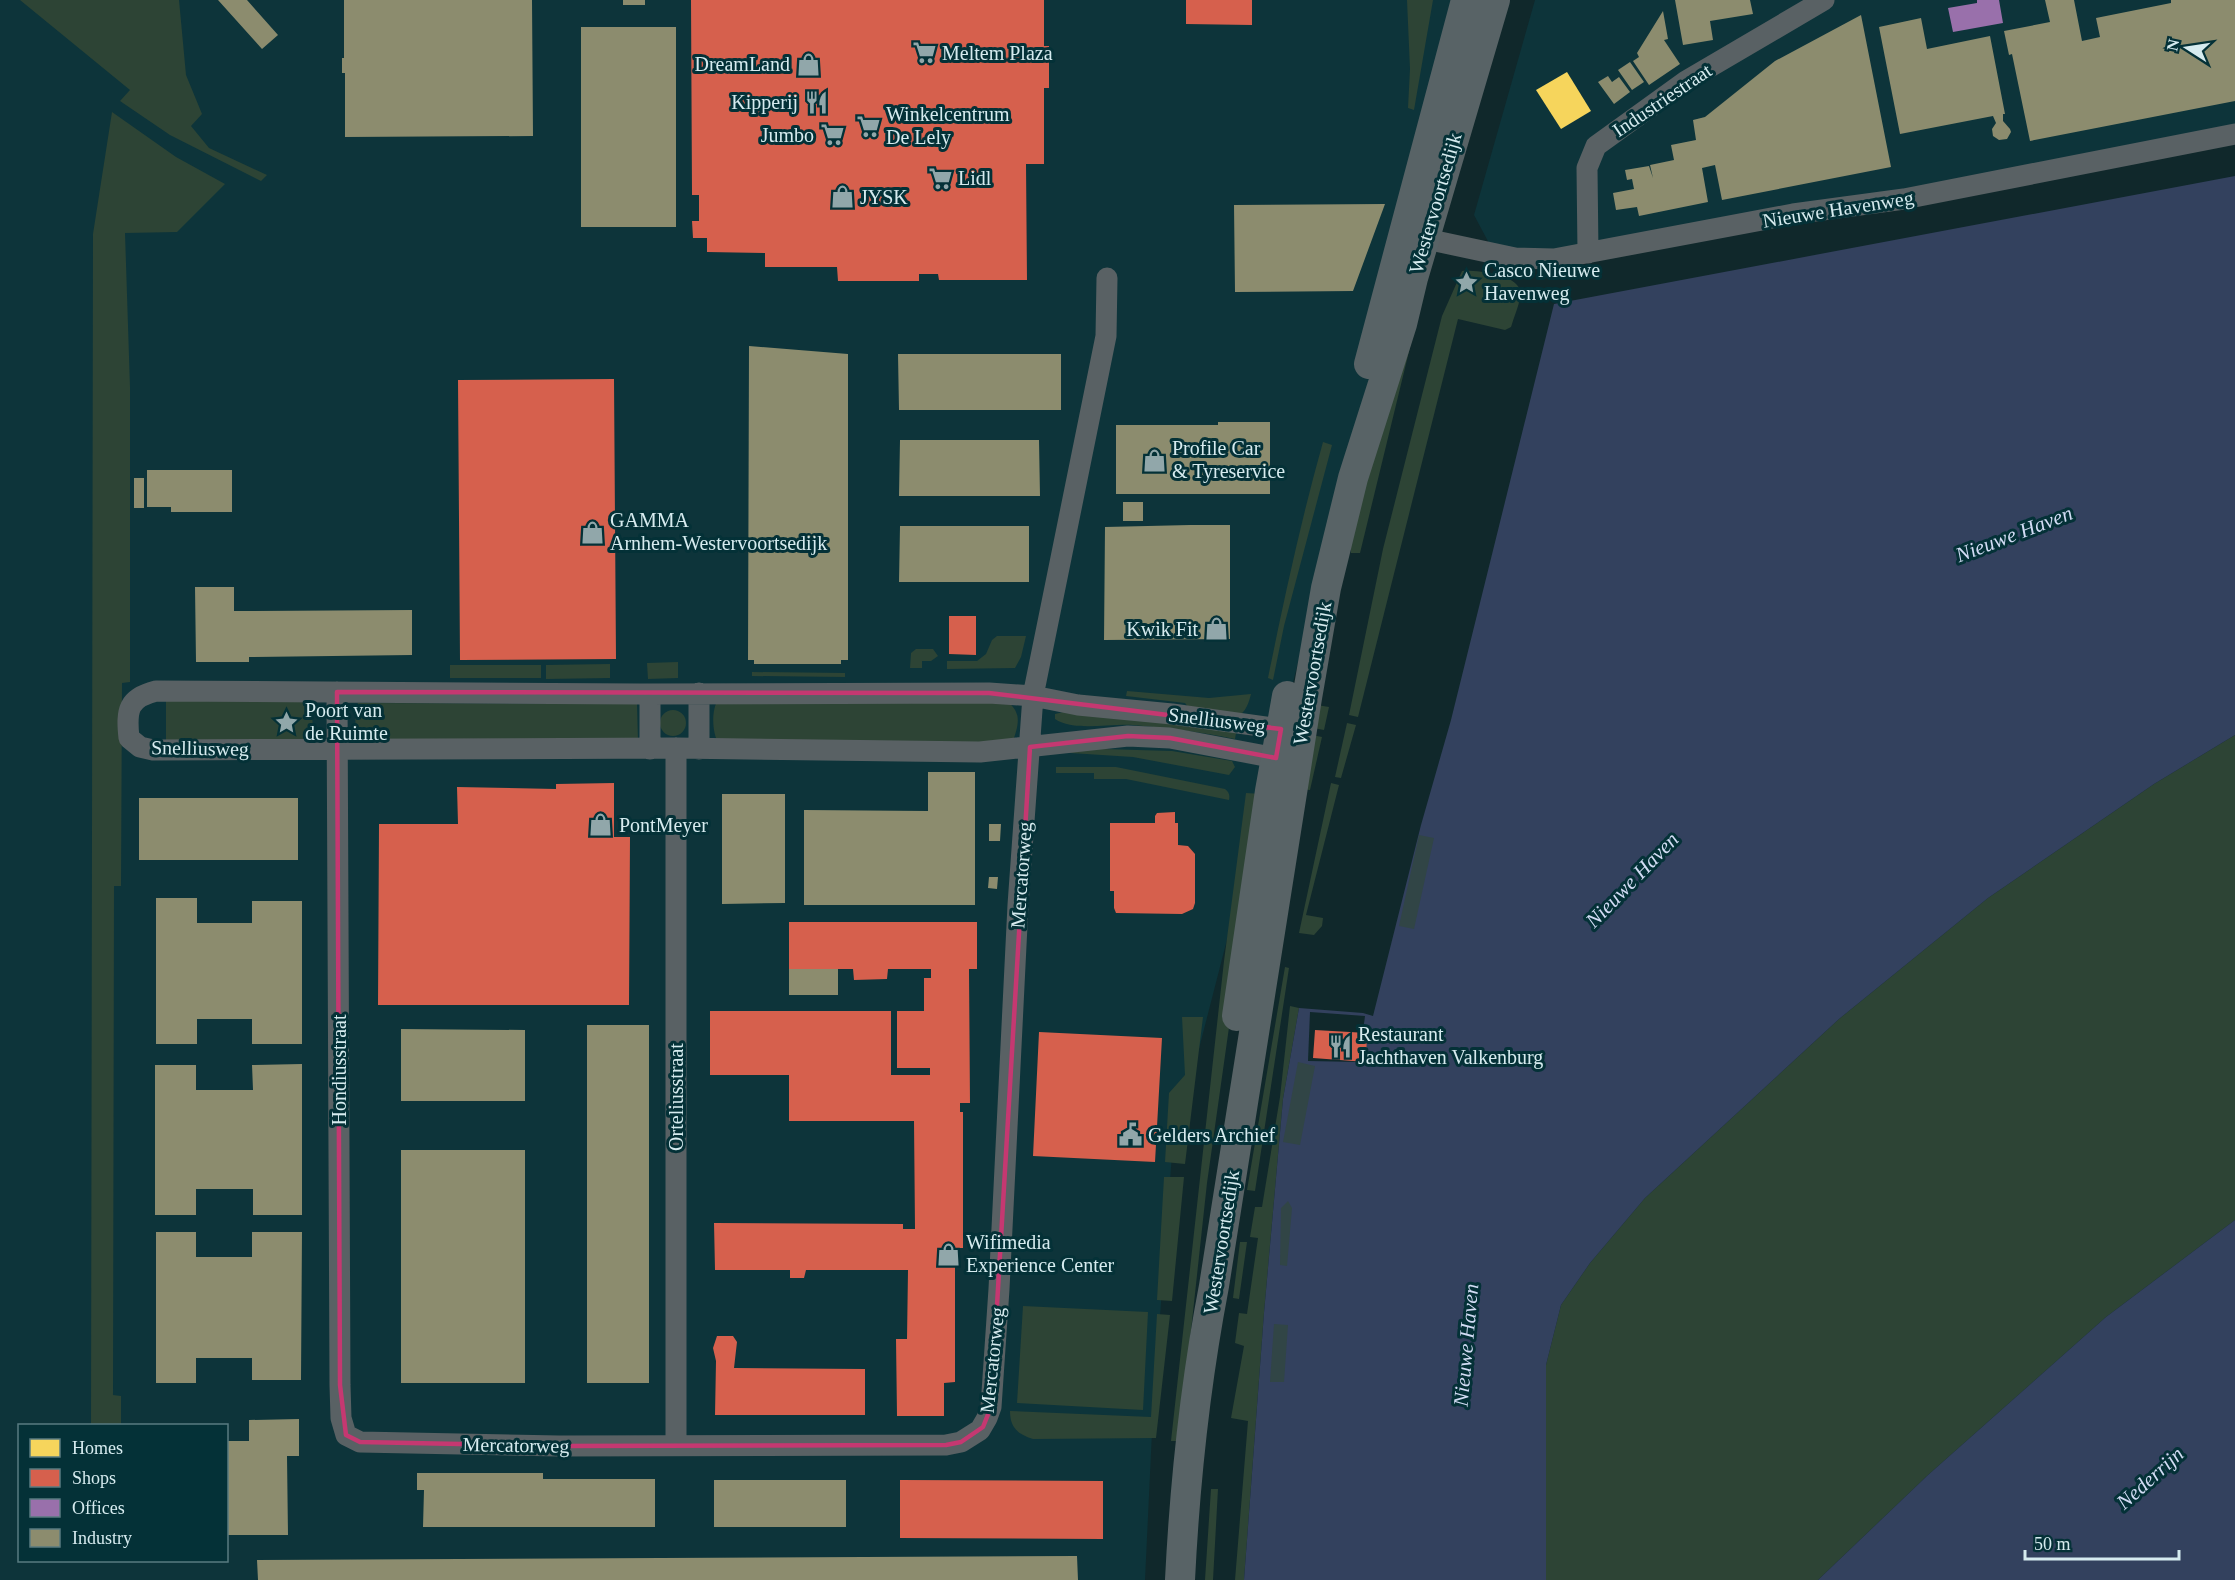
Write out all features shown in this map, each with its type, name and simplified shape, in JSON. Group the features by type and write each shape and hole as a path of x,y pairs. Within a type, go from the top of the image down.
{"main road":[{"name":"Westervoortsedijk","path":"1423,239 1466,0"},
{"name":"Westervoortsedijk","path":"1180,1580 1187,1468 1200,1362 1214,1286 1285,744 1353,478 1402,324 1423,239 1495,0"}],"street":[{"name":"Industriestraat","path":"1588,253 1587,168 1596,146 1686,81 1824,0"},
{"name":"Nieuwe Havenweg","path":"1423,239 1515,258 1537,260 1588,253 1793,214 1904,199 2235,134"},
{"path":"1030,747 1033,696 1106,336 1107,278"},
{"name":"Snelliusweg","path":"156,691 650,694 989,693 1033,696 1078,705 1172,714 1285,744 1128,736 980,752 676,748 153,750 140,747 129,738 127,723 130,706 139,695 156,691"},
{"path":"337,692 338,750"},
{"path":"699,693 699,749"},
{"path":"650,694 650,749"},
{"name":"Mercatorweg","path":"340,1390 341,1418 346,1435 360,1443 559,1446 946,1445 961,1442 980,1430 991,1407 1009,1065 1030,747"},
{"name":"Orteliusstraat","path":"676,748 676,1445"},
{"name":"Hondiusstraat","path":"338,750 340,1390"}],"highlighted area":[{"path":"337,692 989,693 1281,729 1276,758 1170,738 1128,736 1030,747 991,1407 983,1427 961,1442 946,1445 559,1446 360,1442 346,1435 340,1385"}],"shaded area":[{"path":"0,0 1468,0 1172,1154 1153,1411 1145,1580 0,1580"},
{"path":"1535,0 2235,0 2235,124 1506,275 1474,215"}],"green space":[{"path":"20,0 179,0 186,75 202,114 191,126 209,148 267,175 261,181 170,135 120,101 130,90"},
{"path":"1407,0 1433,0 1414,110 1408,108 1410,69"},
{"path":"112,112 176,157 225,184 177,232 125,233 130,387 130,682 122,683 121,886 114,886 113,1395 121,1396 121,1424 91,1424 93,234"},
{"path":"1462,271 1485,272 1511,280 1520,290 1519,302 1511,327 1505,330 1458,319 1358,717 1349,715 1383,549 1442,316"},
{"path":"1422,298 1360,553 1351,553 1351,531"},
{"path":"1323,442 1332,445 1284,626 1273,680 1268,678 1280,619"},
{"path":"997,636 1026,636 1021,657 1015,668 947,669 947,661 977,661 986,654 992,640"},
{"path":"916,649 933,649 938,656 931,661 922,661 922,668 910,668 911,653"},
{"path":"678,662 678,678 648,679 647,663"},
{"path":"610,664 610,678 546,679 546,665"},
{"path":"450,665 541,665 541,678 450,678"},
{"path":"752,672 845,673 845,677 752,676"},
{"path":"1127,691 1209,698 1251,694 1245,709 1238,716 1192,712 1185,703 1126,696"},
{"path":"312,700 313,742 166,744 166,701"},
{"path":"718,700 1008,702 1017,714 1018,723 1014,738 1004,744 719,744 713,722"},
{"path":"358,703 637,704 638,741 356,739 355,709"},
{"path":"1311,704 1329,707 1324,730 1313,728 1312,735 1322,737 1310,790 1298,789"},
{"path":"673,710 682,714 686,723 682,732 673,736 664,732 660,723 664,714"},
{"path":"1067,711 1186,724 1236,733 1235,739 1133,725 1072,725 1055,719 1055,714"},
{"path":"1347,723 1356,725 1341,778 1335,777"},
{"path":"2235,735 2235,1220 2106,1317 1928,1475 1818,1580 1546,1580 1546,1365 1561,1305 1590,1263 1645,1198 1839,1019 1988,898 2154,784"},
{"path":"1069,748 1172,751 1232,761 1235,767 1229,775 1133,757 1055,752"},
{"path":"1056,767 1116,767 1225,789 1229,794 1229,800 1126,779 1094,779 1094,773 1056,773"},
{"path":"1331,783 1339,785 1306,915 1323,918 1322,926 1314,935 1299,933"},
{"path":"1246,793 1262,794 1207,1183 1179,1441 1171,1441 1224,961"},
{"path":"1285,967 1289,968 1255,1191 1247,1190"},
{"path":"1290,1006 1299,1008 1283,1099 1244,1580 1235,1580 1248,1421 1231,1418 1244,1346 1235,1343 1239,1313 1247,1314 1258,1238 1250,1237 1255,1207 1262,1207 1280,1097"},
{"path":"1182,1017 1203,1017 1185,1164 1165,1162 1169,1093 1185,1075"},
{"path":"1164,1177 1184,1177 1172,1301 1157,1300"},
{"path":"1240,1242 1247,1242 1239,1299 1233,1298"},
{"path":"1023,1306 1148,1312 1143,1410 1017,1403"},
{"path":"1157,1314 1170,1315 1156,1438 1033,1439 1016,1430 1011,1422 1010,1411 1151,1417"},
{"path":"1211,1489 1218,1489 1213,1580 1205,1580"}],"water":[{"name":"Nieuwe Haven","path":"2235,176 2235,735 2154,784 1988,898 1839,1019 1645,1198 1590,1263 1561,1305 1546,1365 1546,1580 1244,1580 1283,1099 1299,1008 1363,1013 1373,1016 1421,825 1451,720 1554,304"},
{"name":"Nederrijn","path":"2235,1220 2235,1580 1818,1580 1928,1475 2106,1317"}],"pier":[{"path":"1310,1012 1365,1016 1359,1062 1308,1061"}],"building: Homes":[{"path":"1567,72 1591,111 1561,129 1536,90"}],"building: Shops":[{"name":"Winkelcentrum De Lely","path":"691,0 1044,0 1044,46 1049,46 1049,88 1044,88 1044,164 1026,164 1027,280 939,280 938,274 919,274 919,281 838,281 837,267 765,267 765,253 707,252 707,238 693,238 692,221 699,221 699,195 692,195"},
{"path":"1186,0 1252,0 1252,25 1186,24"},
{"path":"614,379 616,659 460,660 458,380"},
{"path":"949,616 976,616 976,655 949,654"},
{"path":"614,783 614,837 630,837 629,1005 378,1005 379,824 458,824 457,787 556,789 556,784"},
{"path":"1175,812 1175,823 1178,823 1178,845 1188,846 1195,854 1193,909 1182,914 1116,913 1114,891 1110,891 1110,823 1155,823 1157,813"},
{"path":"789,922 977,922 977,969 969,969 970,1103 960,1103 960,1112 963,1112 963,1248 953,1248 953,1257 955,1257 955,1382 944,1383 944,1416 897,1416 896,1339 907,1339 908,1270 806,1270 804,1278 790,1278 790,1270 715,1270 714,1223 903,1224 903,1229 915,1229 914,1121 789,1121 789,1075 710,1075 710,1011 891,1011 891,1075 930,1075 930,1068 897,1068 897,1011 924,1011 924,978 931,978 931,969 888,969 887,979 854,980 853,969 789,969"},
{"name":"Restaurant Jachthaven Valkenburg","path":"1315,1030 1367,1033 1366,1062 1313,1058"},
{"path":"1039,1032 1162,1038 1155,1162 1033,1156"},
{"path":"717,1336 733,1336 737,1342 734,1368 865,1369 865,1415 715,1415 716,1361 713,1348"},
{"path":"900,1480 1103,1481 1103,1539 900,1538"}],"building: Offices":[{"path":"1977,0 1999,0 2003,23 1953,32 1948,8 1977,3"}],"building: Industry":[{"path":"218,0 247,0 278,35 262,49"},
{"path":"344,0 532,0 533,136 345,137 345,73 342,73"},
{"path":"623,0 645,0 645,5 623,5"},
{"path":"1675,0 1750,0 1753,14 1710,21 1713,40 1683,45"},
{"path":"2045,0 2074,0 2082,41 2100,37 2096,18 2171,3 2171,0 2235,0 2235,101 2030,141 2012,54 2009,55 2004,31 2050,22"},
{"path":"1663,11 1668,39 1664,40 1680,64 1649,85 1633,61 1639,57 1637,53"},
{"path":"1861,15 1891,167 1722,200 1715,165 1702,168 1708,202 1639,216 1637,207 1616,210 1613,193 1634,189 1632,179 1627,180 1625,170 1649,166 1653,178 1650,165 1674,160 1671,145 1696,140 1693,120 1705,117 1775,61"},
{"path":"1921,18 1927,49 1990,36 2005,114 2003,114 2003,121 2011,132 2007,139 1999,140 1993,136 1992,129 1996,123 1993,116 1900,134 1879,27"},
{"path":"581,27 676,27 676,227 581,227"},
{"path":"1630,62 1644,82 1632,90 1618,70"},
{"path":"1608,76 1612,82 1619,77 1630,92 1614,104 1598,82"},
{"path":"1385,204 1353,291 1235,292 1234,205"},
{"path":"749,346 848,354 848,660 841,660 841,664 754,664 754,660 748,660"},
{"path":"898,354 1061,354 1061,410 899,410"},
{"path":"1218,422 1270,422 1270,494 1116,494 1116,425 1218,425"},
{"path":"900,440 1039,440 1040,496 899,496"},
{"path":"147,470 232,470 232,512 171,512 171,507 147,507"},
{"path":"134,478 144,478 144,508 134,508"},
{"path":"1123,502 1143,502 1143,521 1123,521"},
{"path":"1230,525 1230,639 1104,640 1105,527"},
{"path":"900,526 1029,526 1029,582 899,582"},
{"path":"195,587 234,587 234,611 412,610 412,655 249,657 249,662 196,662"},
{"path":"928,772 975,772 975,905 804,905 804,810 928,811"},
{"path":"722,794 785,794 785,903 722,904"},
{"path":"139,798 298,798 298,860 139,860"},
{"path":"989,824 1001,824 1000,841 989,841"},
{"path":"989,877 998,877 997,889 988,888"},
{"path":"156,898 197,898 197,923 252,923 252,901 302,901 302,1044 252,1044 252,1019 197,1019 197,1044 156,1044"},
{"path":"789,969 838,969 838,995 789,995"},
{"path":"587,1025 649,1025 649,1383 587,1383"},
{"path":"401,1029 525,1030 525,1101 401,1101"},
{"path":"302,1064 302,1215 253,1215 253,1189 196,1189 196,1215 155,1215 155,1065 196,1065 196,1090 253,1090 252,1065"},
{"path":"401,1150 525,1150 525,1383 401,1383"},
{"path":"156,1232 196,1232 196,1257 252,1257 252,1232 302,1232 301,1380 252,1380 252,1358 196,1358 196,1383 156,1383"},
{"path":"299,1419 299,1456 287,1456 288,1535 228,1535 228,1441 249,1441 249,1420"},
{"path":"417,1473 543,1473 543,1479 655,1479 655,1527 423,1527 424,1490 417,1490"},
{"path":"714,1480 846,1480 846,1527 714,1527"},
{"path":"1077,1556 1078,1580 258,1580 257,1560"}],"building: Other":[{"path":"1419,835 1434,838 1414,929 1399,926"},
{"path":"1298,1062 1315,1066 1300,1145 1283,1142"},
{"path":"1288,1201 1292,1208 1287,1266 1280,1265 1281,1208"},
{"path":"1274,1324 1288,1325 1284,1382 1270,1382"}],"place":[{"name":"Meltem Plaza","path":"924,53"},
{"name":"DreamLand","path":"808,64"},
{"name":"Kipperij","path":"816,102"},
{"name":"Winkelcentrum De Lely","path":"868,126"},
{"name":"Jumbo","path":"832,135"},
{"name":"Lidl","path":"940,178"},
{"name":"JYSK","path":"842,197"},
{"name":"Casco Nieuwe Havenweg","path":"1466,282"},
{"name":"Profile Car & Tyreservice","path":"1154,460"},
{"name":"GAMMA Arnhem-Westervoortsedijk","path":"592,532"},
{"name":"Kwik Fit","path":"1216,629"},
{"name":"Poort van de Ruimte","path":"287,722"},
{"name":"PontMeyer","path":"601,825"},
{"name":"Restaurant Jachthaven Valkenburg","path":"1340,1046"},
{"name":"Gelders Archief","path":"1130,1135"},
{"name":"Wifimedia Experience Center","path":"948,1254"}]}
